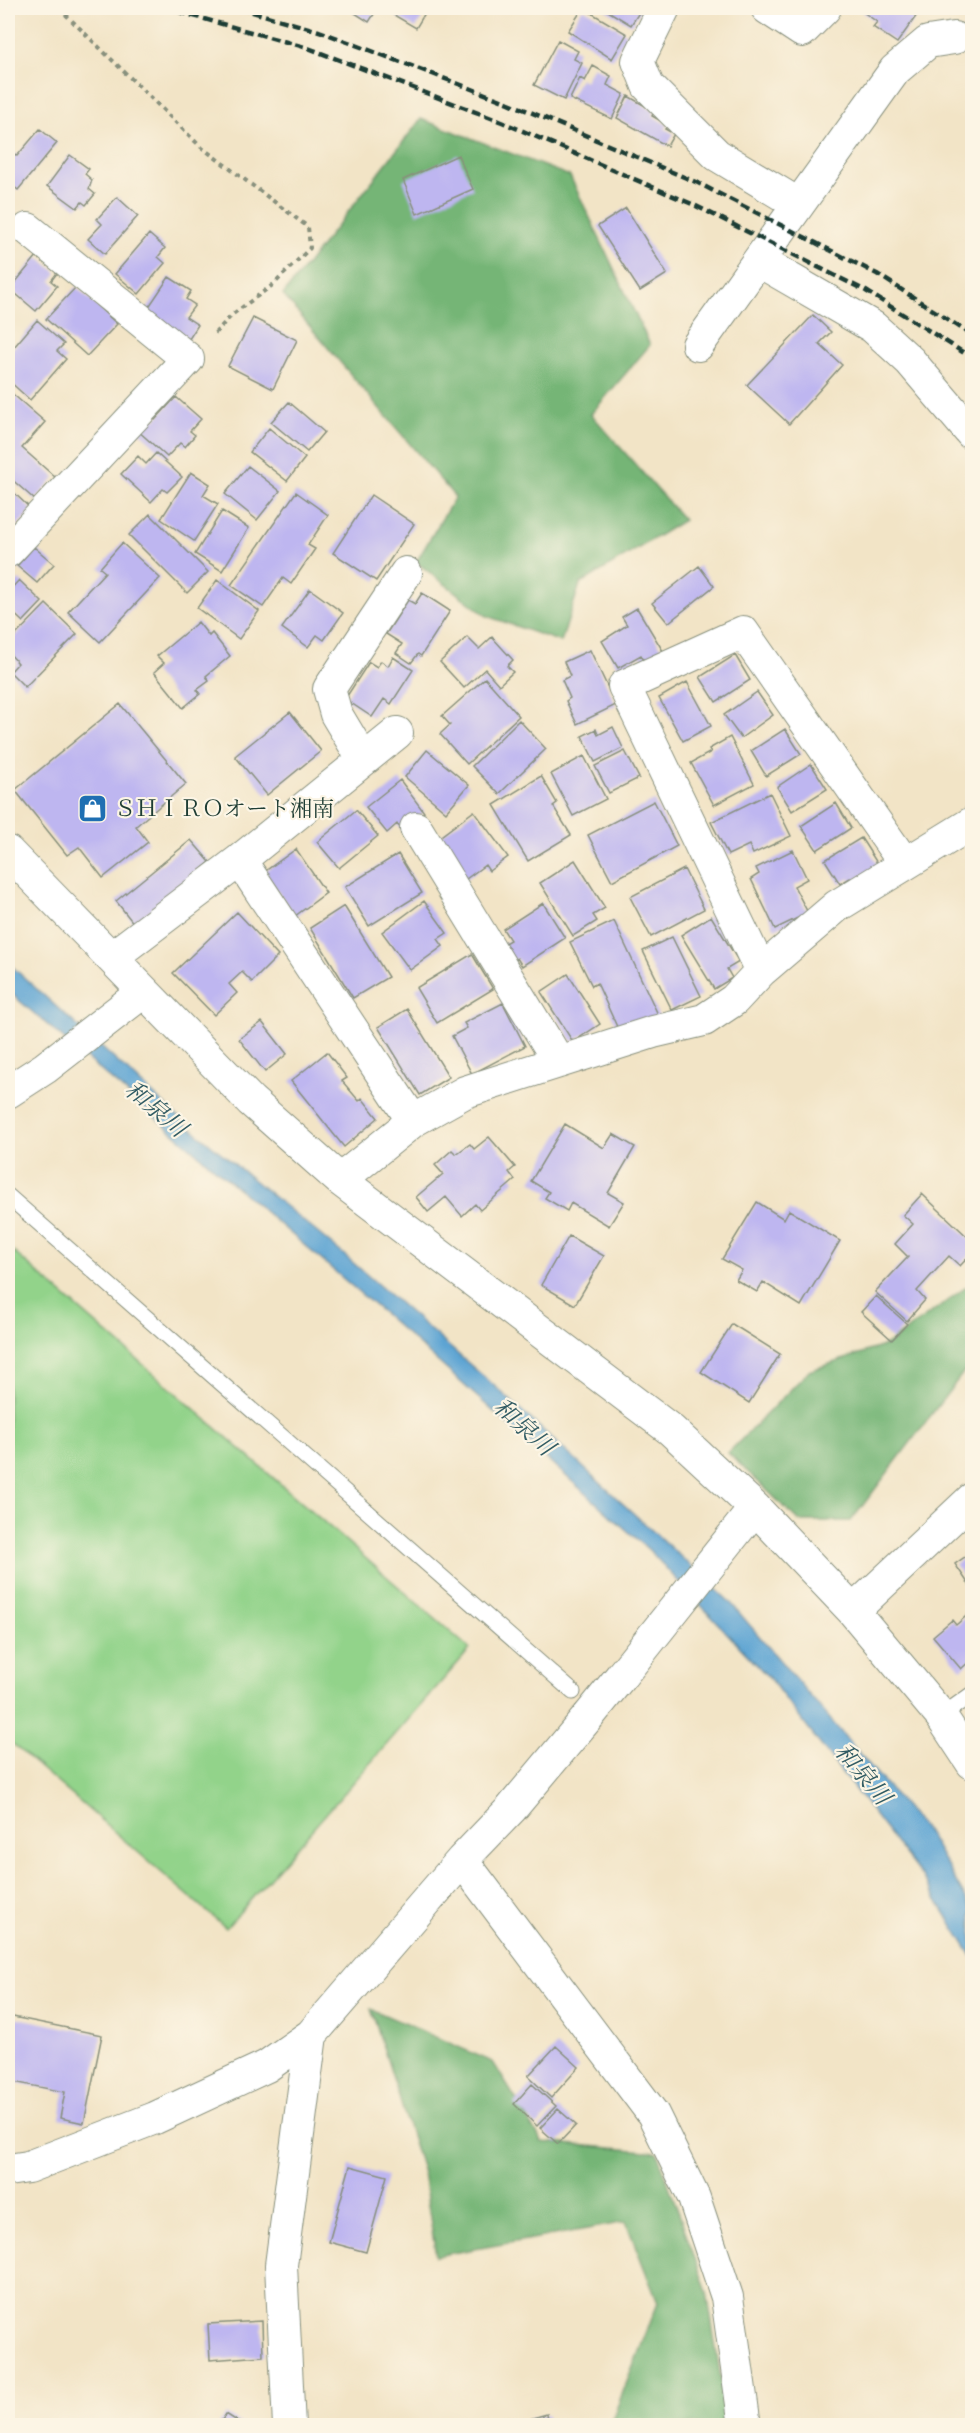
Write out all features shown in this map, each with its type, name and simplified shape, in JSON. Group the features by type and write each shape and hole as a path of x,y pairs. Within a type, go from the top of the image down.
{"street":[{"path":"664,8 638,61 648,86 717,155 798,204"},
{"path":"767,8 802,31 825,8"},
{"path":"698,345 895,70 928,42 954,38"},
{"path":"8,551 188,360 28,228"},
{"path":"759,261 873,327 910,361 972,434"},
{"path":"363,759 336,714 329,688 406,573"},
{"path":"761,971 624,686 743,632 905,864"},
{"path":"112,957 240,860 397,733"},
{"path":"340,1180 413,1121 465,1092 653,1032 704,1020 734,1000 761,971 837,906 972,823"},
{"path":"416,828 558,1062"},
{"path":"8,852 112,957 142,992 251,1101 340,1180 671,1430 755,1508 853,1611 940,1716 972,1763"},
{"path":"240,860 413,1121"},
{"path":"8,1092 45,1068 142,992"},
{"path":"853,1611 972,1499"},
{"path":"8,2170 28,2167 155,2118 267,2066 311,2035 462,1860 511,1809 581,1705 622,1675 755,1508"},
{"path":"462,1860 653,2114 694,2198 727,2297 745,2426"},
{"path":"289,2426 281,2265 311,2035"}],"lane":[{"path":"8,1196 581,1705"},
{"path":"940,1716 972,1694"}],"path":[{"path":"59,8 201,147 308,227 310,248 274,284 233,314 188,360"}],"green space":[{"path":"421,119 570,176 650,345 591,414 684,520 580,584 561,642 487,616 416,562 455,497 283,295"},
{"path":"8,1247 470,1649 226,1928 8,1740"},
{"path":"972,1283 972,1361 851,1521 799,1521 728,1453 809,1371 886,1345"},
{"path":"371,2009 493,2062 542,2142 657,2152 707,2292 728,2425 610,2425 658,2303 626,2222 436,2256 423,2173"}],"water":[{"name":"和泉川","path":"8,963 185,1123 343,1254 499,1390 730,1602 929,1835 972,1909 972,1956 923,1878 770,1679 649,1550 381,1311 8,991"}],"building":[{"path":"347,8 378,8 369,22"},
{"path":"382,8 428,8 416,28"},
{"path":"583,8 627,34 612,59 568,31"},
{"path":"603,8 642,8 631,25"},
{"path":"867,8 922,8 897,43 873,27 877,22 863,12"},
{"path":"558,40 578,51 574,59 582,63 564,100 534,85"},
{"path":"593,66 611,76 607,85 624,94 612,119 570,99 580,78 585,81"},
{"path":"628,96 654,111 652,116 668,125 665,129 674,134 667,146 617,118"},
{"path":"8,119 15,127 8,135"},
{"path":"40,129 57,143 18,190 8,182 8,157 12,152 17,156"},
{"path":"70,155 89,169 85,174 92,180 89,189 95,194 86,205 82,202 77,208 47,186"},
{"path":"458,155 473,189 417,214 403,180"},
{"path":"117,197 138,216 105,254 88,239 102,224 97,219"},
{"path":"626,208 667,274 640,291 598,226"},
{"path":"149,234 165,248 158,257 165,263 139,294 115,274"},
{"path":"37,256 57,273 51,281 57,286 36,311 10,289"},
{"path":"169,277 191,291 186,299 195,305 186,317 198,325 189,339 146,311"},
{"path":"76,287 117,324 87,356 46,319"},
{"path":"813,315 831,332 819,344 842,365 789,424 747,385"},
{"path":"253,318 297,340 273,389 228,366"},
{"path":"37,320 64,344 57,351 66,359 30,400 8,380 8,354"},
{"path":"8,390 45,422 22,448 55,477 35,500 8,476"},
{"path":"176,397 201,419 190,431 195,435 185,447 180,443 167,457 136,429 149,415 155,420"},
{"path":"289,402 324,432 307,452 271,422"},
{"path":"269,428 305,458 287,481 250,452"},
{"path":"156,453 182,477 167,492 163,489 151,502 121,474 138,456 146,464"},
{"path":"248,466 280,491 257,520 225,494"},
{"path":"191,472 210,484 203,495 218,504 194,541 161,519"},
{"path":"8,487 32,510 8,535"},
{"path":"296,492 328,515 308,545 315,549 291,584 283,578 263,607 231,585"},
{"path":"371,495 414,524 376,581 333,553"},
{"path":"222,511 249,528 222,571 195,554"},
{"path":"150,514 208,572 187,593 129,535"},
{"path":"122,543 160,578 100,642 68,612 105,572 100,568"},
{"path":"34,547 54,564 37,583 17,566"},
{"path":"699,566 714,586 668,623 652,603"},
{"path":"19,580 42,602 23,622 8,608 8,592"},
{"path":"217,580 259,611 239,639 197,608"},
{"path":"310,589 343,613 324,640 317,635 308,647 282,628"},
{"path":"422,593 450,611 421,656 418,654 411,663 396,653 402,644 386,634 408,600 415,604"},
{"path":"46,604 77,634 25,687 10,672 18,663 8,652 8,643"},
{"path":"637,608 663,651 645,662 641,655 618,668 602,641 627,625 622,617"},
{"path":"198,622 209,636 212,633 230,656 206,676 209,681 197,690 200,694 183,708 154,672 164,663 157,656"},
{"path":"467,637 479,649 492,637 513,660 507,666 513,672 499,685 485,669 464,688 440,662"},
{"path":"590,650 616,705 577,724 566,701 570,698 562,680 570,676 564,662"},
{"path":"735,655 750,680 716,702 700,677"},
{"path":"393,657 413,670 391,704 384,699 372,717 345,699 369,662 377,667 381,661 388,666"},
{"path":"485,678 519,716 467,764 440,734 450,725 442,716"},
{"path":"687,682 711,726 683,741 659,698"},
{"path":"757,692 773,715 741,738 724,715"},
{"name":"ＳＨＩＲＯオート湘南","path":"120,704 186,784 136,826 148,842 103,878 79,847 67,855 15,790"},
{"path":"290,712 321,751 267,795 235,756"},
{"path":"519,720 546,749 499,794 472,766"},
{"path":"613,727 623,748 595,762 582,736 596,729 598,735"},
{"path":"785,729 801,754 766,776 751,751"},
{"path":"730,737 754,784 714,805 691,763 711,752 709,749"},
{"path":"427,750 469,785 446,812 405,777"},
{"path":"625,751 639,778 609,793 595,766"},
{"path":"584,756 606,799 573,816 551,774"},
{"path":"811,764 827,789 792,811 777,787"},
{"path":"541,776 557,803 553,806 571,835 528,861 494,805"},
{"path":"400,780 424,812 402,830 397,824 387,833 366,807"},
{"path":"770,793 791,836 753,854 749,845 728,855 711,822"},
{"path":"654,801 677,846 612,881 588,835"},
{"path":"836,803 851,828 817,850 801,826"},
{"path":"356,810 378,836 339,868 317,842"},
{"path":"474,811 508,857 489,871 485,865 466,879 437,839"},
{"path":"861,838 879,866 853,882 850,878 840,884 825,860"},
{"path":"191,840 210,862 134,924 116,901"},
{"path":"296,849 326,893 295,916 264,872"},
{"path":"793,850 807,879 794,886 808,913 775,929 751,879 759,874 756,868"},
{"path":"398,854 422,893 369,926 345,887"},
{"path":"575,860 605,908 593,915 597,921 573,936 540,883"},
{"path":"684,869 704,909 651,937 630,897"},
{"path":"424,901 447,933 438,939 443,946 410,970 382,932"},
{"path":"543,903 565,938 522,966 517,958 512,962 501,945 510,940 503,929"},
{"path":"344,906 388,977 353,998 310,928"},
{"path":"237,912 278,956 252,982 242,972 229,984 237,993 214,1015 173,973"},
{"path":"711,916 739,962 727,969 732,978 714,989 681,935"},
{"path":"614,921 661,1021 618,1029 597,983 592,986 570,942"},
{"path":"672,937 701,996 672,1010 643,951"},
{"path":"472,954 493,989 437,1023 416,988"},
{"path":"568,974 600,1024 573,1042 541,992"},
{"path":"503,1003 525,1046 472,1074 452,1036 467,1028 464,1023"},
{"path":"407,1009 449,1077 420,1095 378,1027"},
{"path":"262,1022 287,1054 265,1072 239,1039"},
{"path":"327,1052 347,1078 342,1081 359,1101 362,1098 378,1118 344,1147 291,1081"},
{"path":"565,1124 604,1148 613,1134 635,1147 608,1193 624,1202 609,1226 571,1203 567,1211 545,1198 549,1192 531,1181"},
{"path":"489,1137 515,1167 509,1172 515,1180 480,1210 475,1204 462,1216 446,1197 428,1212 416,1197 443,1174 435,1165 452,1150 456,1154 470,1144 474,1149"},
{"path":"922,1194 972,1241 972,1253 960,1266 949,1256 917,1291 925,1300 907,1321 875,1292 908,1257 895,1244 913,1224 903,1215"},
{"path":"757,1202 784,1219 789,1210 840,1241 801,1306 763,1282 757,1292 736,1280 742,1270 722,1259"},
{"path":"569,1236 604,1256 575,1305 541,1285"},
{"path":"876,1296 907,1324 892,1340 861,1312"},
{"path":"732,1324 780,1354 749,1403 701,1372"},
{"path":"972,1552 972,1589 955,1564"},
{"path":"972,1611 972,1662 971,1660 961,1669 933,1636 952,1620 956,1625"},
{"path":"8,2016 102,2035 84,2123 60,2118 65,2092 8,2081"},
{"path":"556,2046 579,2067 551,2098 528,2076"},
{"path":"532,2084 556,2106 537,2126 514,2104"},
{"path":"558,2109 576,2125 558,2144 540,2128"},
{"path":"350,2166 387,2176 366,2252 329,2242"},
{"path":"262,2321 263,2356 210,2360 208,2324"},
{"path":"226,2414 245,2426 218,2426"},
{"path":"547,2414 549,2424 561,2421 562,2426 531,2426 529,2419"}],"railway":[{"path":"165,8 308,48 502,122 692,204 866,291 972,358"},
{"path":"239,8 319,31 509,103 698,183 877,274 972,335"}],"place":[{"name":"ＳＨＩＲＯオート湘南","path":"93,808"}]}
